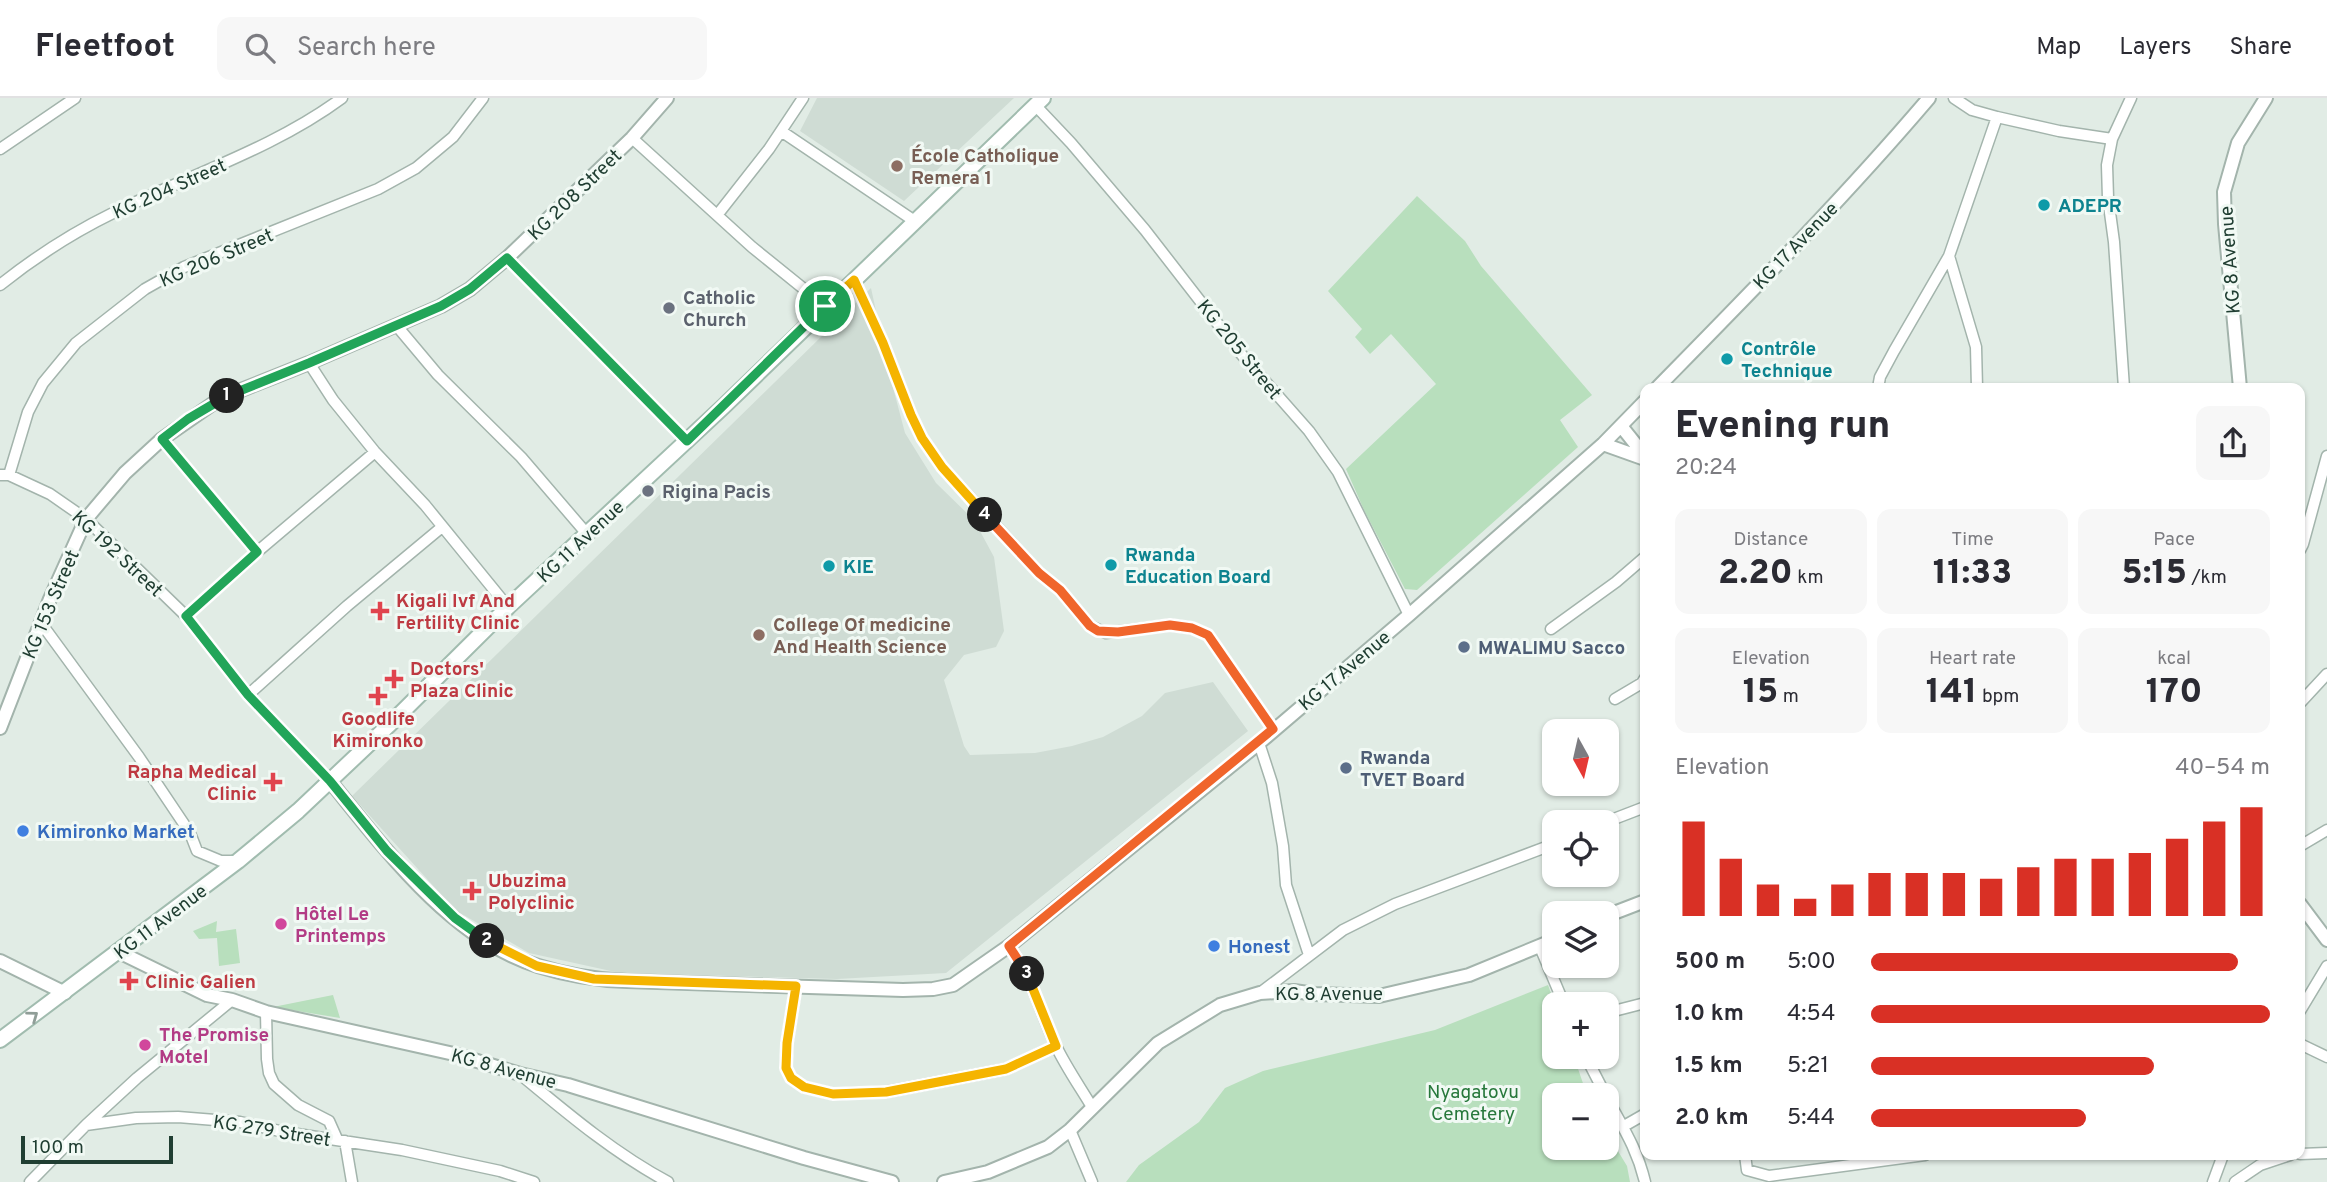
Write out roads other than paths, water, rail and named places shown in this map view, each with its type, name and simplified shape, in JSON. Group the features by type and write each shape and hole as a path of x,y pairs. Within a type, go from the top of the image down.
{"main road":[{"name":"KG 11 Avenue","path":"0,1040 238,862 330,781 508,607 687,441 1039,102"}],"street":[{"path":"0,149 75,98"},
{"name":"KG 204 Street","path":"0,285 60,242 96,221 277,138 317,116 342,98"},
{"name":"KG 206 Street","path":"5,475 28,412 43,383 76,343 145,289 184,267 378,189 416,168 453,137 483,98"},
{"path":"718,215 803,98"},
{"name":"KG 17 Avenue","path":"1662,383 1809,232 1880,156 1929,98"},
{"path":"1954,98 1972,110 1997,117 2059,131 2112,139"},
{"path":"2124,383 2107,165 2112,139 2131,98"},
{"name":"KG 8 Avenue","path":"2239,383 2224,192 2238,143 2266,98"},
{"name":"KG 208 Street","path":"86,519 125,473 162,439 221,398 396,325 470,289 507,258 632,138 663,99"},
{"name":"KG 205 Street","path":"1039,102 1145,230 1242,355 1309,431 1338,471 1409,615"},
{"path":"1879,383 1949,256 1997,117"},
{"path":"781,131 916,222"},
{"path":"632,138 752,247 825,306"},
{"path":"1949,256 1976,347 1977,383"},
{"path":"507,258 687,441"},
{"path":"854,280 922,438 942,467 1039,573 1060,590 1090,626 1098,631 1118,632 1170,625 1192,628 1208,635 1273,729"},
{"path":"396,325 438,374 521,457 587,534"},
{"path":"309,363 333,400 375,452 425,505 508,607"},
{"name":"KG 17 Avenue","path":"330,781 387,851 455,918 474,933 537,966 594,979 903,990 953,985 1009,946 1259,743 1603,444 1640,406"},
{"path":"1621,426 1640,451"},
{"path":"162,439 257,552"},
{"path":"1603,444 1640,456"},
{"path":"186,616 375,452"},
{"path":"2305,535 2327,456"},
{"name":"KG 192 Street","path":"5,475 50,495 86,519 186,616 248,695 330,781"},
{"name":"KG 153 Street","path":"0,728 5,699 86,519"},
{"path":"248,695 347,606 442,527"},
{"path":"1551,629 1640,561"},
{"path":"41,623 139,757 190,833 197,851 221,862 238,862"},
{"path":"2305,698 2327,674"},
{"path":"1615,699 1640,685"},
{"path":"1259,743 1272,783 1283,846 1286,885 1309,955"},
{"path":"1619,817 1640,809"},
{"path":"2305,843 2327,830"},
{"path":"1260,993 1343,930 1395,904 1542,849"},
{"path":"1619,911 1640,903"},
{"path":"2305,911 2327,940"},
{"path":"1009,946 1034,989 1056,1046 1092,1107"},
{"path":"1540,947 1559,992"},
{"name":"KG 8 Avenue","path":"944,1182 988,1172 1048,1147 1070,1130 1158,1043 1220,1005 1260,993 1294,991 1379,996 1469,975 1540,947"},
{"name":"KG 8 Avenue","path":"119,952 207,995 232,1000 266,1013 454,1054 520,1074 568,1084 804,1158 892,1182"},
{"path":"0,961 65,993"},
{"path":"2305,1002 2327,967"},
{"path":"796,986 786,1068 791,1078 804,1087 833,1094 886,1092 1006,1069 1056,1046"},
{"path":"30,1182 137,1078 232,1000"},
{"path":"1619,1010 1640,1004"},
{"path":"266,1013 267,1059 274,1084 298,1105 329,1121 341,1140 352,1182"},
{"path":"2305,1046 2327,1057"},
{"path":"520,1074 590,1133 630,1161 668,1182"},
{"name":"KG 279 Street","path":"86,1125 136,1118 178,1117 240,1122 450,1160 534,1182"},
{"path":"1624,1126 1640,1117"},
{"path":"1619,1118 1639,1158 1645,1182"},
{"path":"1070,1130 1092,1182"},
{"path":"2305,1154 2327,1153"},
{"path":"1746,1160 1747,1170 1769,1176 1813,1170 1846,1160"},
{"path":"1871,1160 1898,1160"},
{"path":"2213,1182 2221,1160"},
{"path":"2235,1182 2260,1165 2275,1160"}],"place":[{"name":"École Catholique Remera 1","path":"897,166"},
{"name":"ADEPR","path":"2044,205"},
{"name":"Catholic Church","path":"669,308"},
{"name":"Contrôle Technique","path":"1727,359"},
{"name":"Rigina Pacis","path":"648,491"},
{"name":"Rwanda Education Board","path":"1111,565"},
{"name":"KIE","path":"829,566"},
{"name":"Kigali Ivf And Fertility Clinic","path":"380,611"},
{"name":"College Of medicine And Health Science","path":"759,635"},
{"name":"MWALIMU Sacco","path":"1464,647"},
{"name":"Doctors' Plaza Clinic","path":"394,679"},
{"name":"Goodlife Kimironko","path":"378,696"},
{"name":"Rwanda TVET Board","path":"1346,768"},
{"name":"Rapha Medical Clinic","path":"273,782"},
{"name":"Kimironko Market","path":"23,831"},
{"name":"Ubuzima Polyclinic","path":"472,891"},
{"name":"Hôtel Le Printemps","path":"281,924"},
{"name":"Honest","path":"1214,946"},
{"name":"Clinic Galien","path":"129,981"},
{"name":"The Promise Motel","path":"145,1045"}],"park label":[{"name":"Nyagatovu Cemetery","path":"1473,1102"}]}
